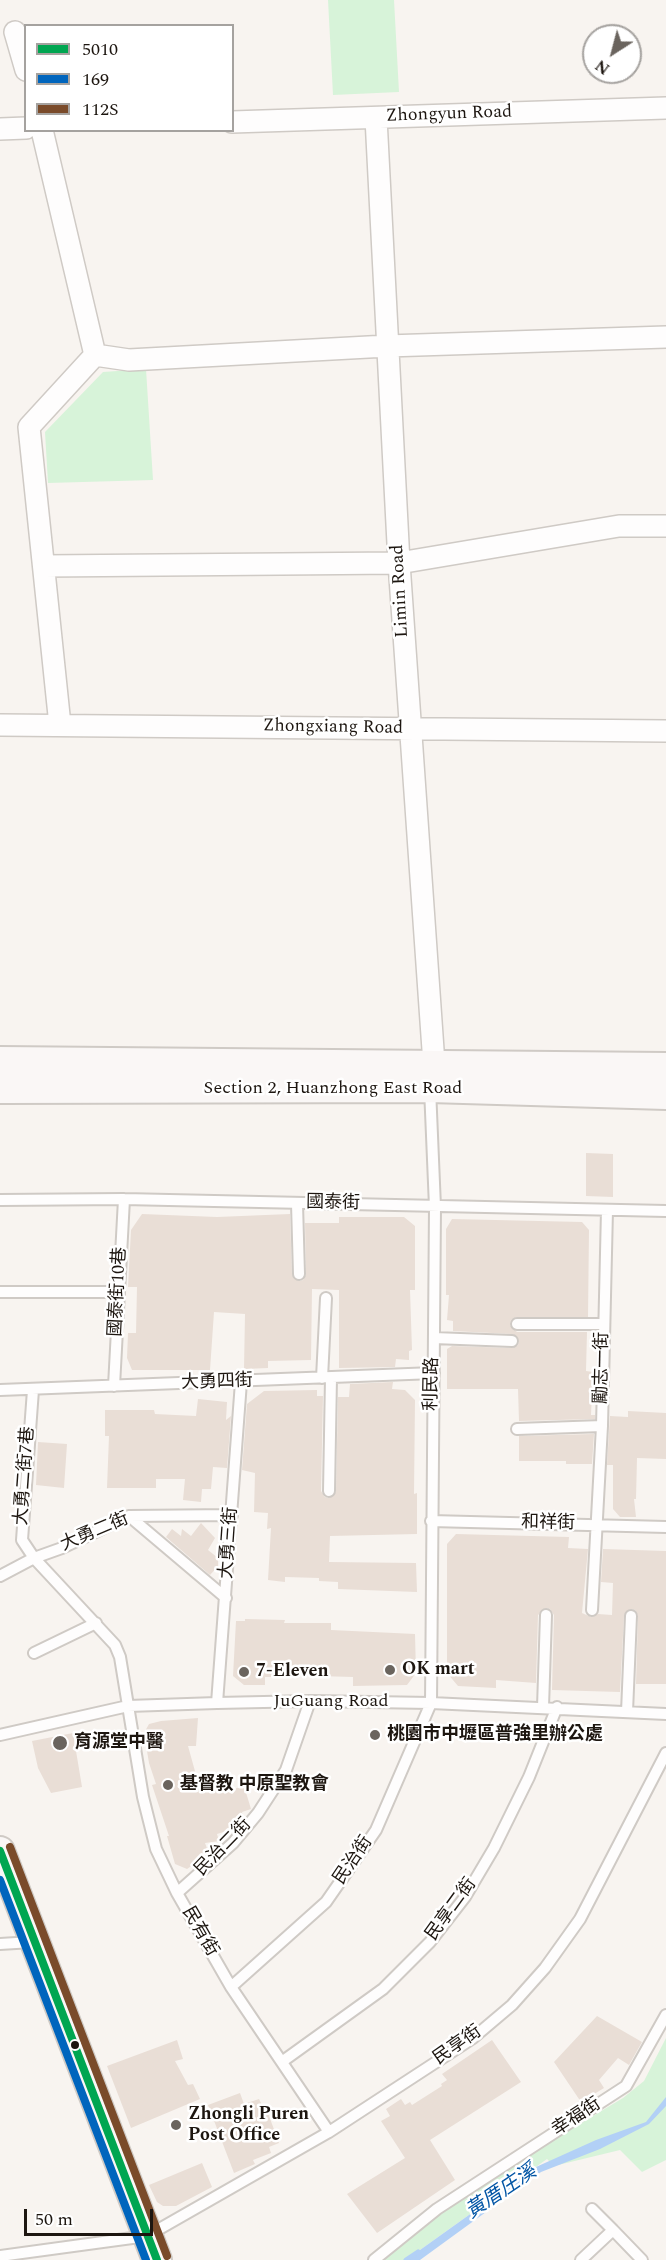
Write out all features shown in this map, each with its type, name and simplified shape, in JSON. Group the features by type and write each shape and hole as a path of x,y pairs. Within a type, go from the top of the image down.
{"street":[{"path":"15,32 24,63"},
{"name":"Zhongyun Road","path":"234,122 666,108"},
{"name":"Limin Road","path":"376,118 399,563 432,1076"},
{"path":"0,129 24,128"},
{"path":"42,132 95,355"},
{"path":"95,355 129,360 387,346 666,337"},
{"path":"60,725 29,428 95,355"},
{"path":"44,566 399,563 619,526 666,526"},
{"name":"Zhongxiang Road","path":"0,725 666,731"},
{"name":"Section 2, Huanzhong East Road","path":"0,1061 432,1076 666,1095"},
{"name":"Section 2, Huanzhong East Road","path":"0,1089 666,1067"},
{"path":"0,1851 152,2248"}],"lane":[{"name":"利民路","path":"431,1703 435,1207 432,1076"},
{"name":"國泰街","path":"0,1200 124,1199 666,1210"},
{"name":"國泰街10巷","path":"114,1386 124,1199"},
{"path":"297,1204 298,1274"},
{"name":"勵志一街","path":"592,1610 602,1426 607,1210"},
{"path":"0,1292 119,1292"},
{"path":"326,1298 329,1491"},
{"path":"517,1324 604,1324"},
{"path":"434,1338 512,1341"},
{"name":"大勇四街","path":"0,1390 434,1373"},
{"name":"大勇三街","path":"217,1703 241,1382"},
{"name":"大勇二街7巷","path":"33,1390 22,1540 34,1558"},
{"path":"517,1429 602,1426"},
{"name":"大勇二街","path":"0,1576 34,1558 62,1548 129,1516 232,1515"},
{"path":"129,1516 226,1598"},
{"name":"和祥街","path":"431,1521 666,1527"},
{"name":"民有街","path":"34,1558 115,1645 120,1657 143,1797 156,1849 177,1893 231,1987 329,2132"},
{"path":"543,1707 546,1615"},
{"path":"627,1712 631,1616"},
{"path":"34,1653 96,1623"},
{"name":"JuGuang Road","path":"0,1735 128,1706 217,1703 310,1701 431,1703 557,1707 666,1714"},
{"name":"民治二街","path":"177,1893 233,1843 258,1813 286,1770 310,1701"},
{"name":"民治街","path":"231,1987 326,1902 376,1830 431,1703"},
{"name":"民享二街","path":"283,2061 383,1989 430,1941 465,1897 494,1848 529,1777 557,1707"},
{"name":"民享街","path":"152,2248 473,2038 512,2005 545,1968 580,1918 666,1753"},
{"path":"0,1944 33,1942"},
{"name":"幸福街","path":"374,2260 437,2209 626,2086 666,2015"},
{"path":"592,2209 642,2260"},
{"path":"581,2260 613,2230"},
{"path":"0,2256 152,2248"}],"green space":[{"path":"328,0 394,0 399,92 333,95"},
{"path":"146,369 153,480 48,483 45,432 103,372"},
{"path":"666,2038 666,2160 642,2172 620,2150 554,2166 547,2159 406,2260 374,2260 437,2209 623,2098 644,2081"}],"water":[{"path":"666,2097 666,2106 649,2124 600,2149 541,2172 420,2260 406,2260 536,2167 596,2140 646,2122"}],"building":[{"path":"586,1153 613,1154 613,1197 586,1196"},
{"path":"142,1214 217,1217 290,1214 292,1274 299,1281 303,1280 306,1274 305,1223 339,1223 339,1217 404,1217 415,1226 415,1290 410,1290 412,1350 409,1351 409,1360 396,1359 395,1367 339,1368 339,1290 312,1289 311,1360 268,1361 268,1368 244,1369 245,1314 214,1312 210,1370 132,1370 127,1358 128,1333 136,1333 137,1287 128,1287 131,1230"},
{"path":"452,1219 582,1222 589,1230 588,1317 517,1317 511,1320 510,1325 517,1332 587,1332 586,1371 593,1372 591,1415 595,1415 595,1419 519,1421 518,1389 447,1389 447,1349 452,1346 512,1348 518,1345 519,1341 512,1334 453,1331 453,1321 447,1320 449,1295 446,1295 446,1229"},
{"path":"393,1382 392,1389 405,1390 415,1400 414,1494 417,1493 417,1534 330,1536 329,1562 416,1563 417,1592 338,1589 338,1582 319,1581 319,1578 285,1577 285,1582 268,1580 271,1528 267,1529 268,1513 254,1512 255,1473 242,1470 247,1404 264,1391 317,1390 317,1396 323,1396 321,1491 325,1497 329,1498 336,1491 338,1397 349,1397 350,1384"},
{"path":"198,1399 227,1402 226,1420 231,1416 227,1468 213,1467 211,1489 202,1489 201,1502 183,1500 185,1479 156,1479 156,1488 107,1488 109,1436 105,1436 105,1410 154,1410 155,1414 196,1416"},
{"path":"628,1411 666,1413 666,1459 637,1458 636,1499 634,1499 636,1517 620,1517 613,1509 613,1465 607,1465 610,1416 628,1417"},
{"path":"594,1434 592,1464 566,1464 566,1461 519,1461 519,1436"},
{"path":"38,1442 67,1444 64,1488 36,1485"},
{"path":"201,1523 215,1538 208,1550 218,1558 218,1566 210,1575 166,1537 172,1529 181,1536 182,1529 191,1536"},
{"path":"456,1534 569,1537 568,1548 588,1549 582,1613 591,1617 598,1614 612,1615 613,1583 601,1582 603,1549 666,1551 666,1684 636,1684 638,1616 635,1610 631,1609 624,1616 620,1692 552,1690 554,1615 550,1609 546,1608 538,1615 536,1683 496,1680 496,1688 458,1686 447,1673 447,1544"},
{"path":"245,1619 285,1620 284,1623 331,1623 331,1630 415,1634 416,1673 407,1685 353,1686 353,1677 283,1675 283,1677 265,1677 265,1685 244,1685 233,1676 236,1621 245,1621"},
{"path":"198,1718 196,1746 188,1746 198,1782 224,1774 230,1790 244,1786 251,1809 242,1812 243,1817 232,1822 233,1829 217,1834 219,1841 205,1843 209,1854 187,1869 175,1864 167,1836 169,1836 152,1785 156,1784 149,1763 144,1733 149,1724"},
{"path":"73,1733 82,1787 51,1793 38,1768 32,1741"},
{"path":"597,2016 642,2042 629,2065 618,2058 599,2080 604,2088 581,2102 554,2062"},
{"path":"177,2040 183,2059 175,2061 188,2085 193,2084 200,2099 131,2128 107,2066"},
{"path":"492,2040 521,2082 430,2140 455,2180 377,2233 347,2194 405,2158 381,2121 390,2116 386,2109 401,2099 405,2105 410,2102 412,2105 442,2086 441,2084 447,2080 442,2074"},
{"path":"240,2093 244,2104 259,2099 262,2105 265,2105 279,2143 269,2147 271,2153 253,2160 255,2164 234,2173 208,2105"},
{"path":"202,2163 212,2187 176,2206 163,2206 157,2202 149,2185"}],"waterway":[{"name":"黃厝庄溪","path":"406,2260 418,2252"}],"transit line":[{"name":"112S","path":"10,1847 167,2256"},
{"name":"5010","path":"0,1851 157,2260"},
{"name":"169","path":"0,1880 146,2260"}],"place":[{"name":"OK mart","path":"390,1670"},
{"name":"7-Eleven","path":"244,1672"},
{"name":"桃園市中壢區普強里辦公處","path":"375,1735"},
{"name":"育源堂中醫","path":"60,1743"},
{"name":"基督教 中原聖教會","path":"168,1785"},
{"name":"Zhongli Puren Post Office","path":"176,2125"}]}
